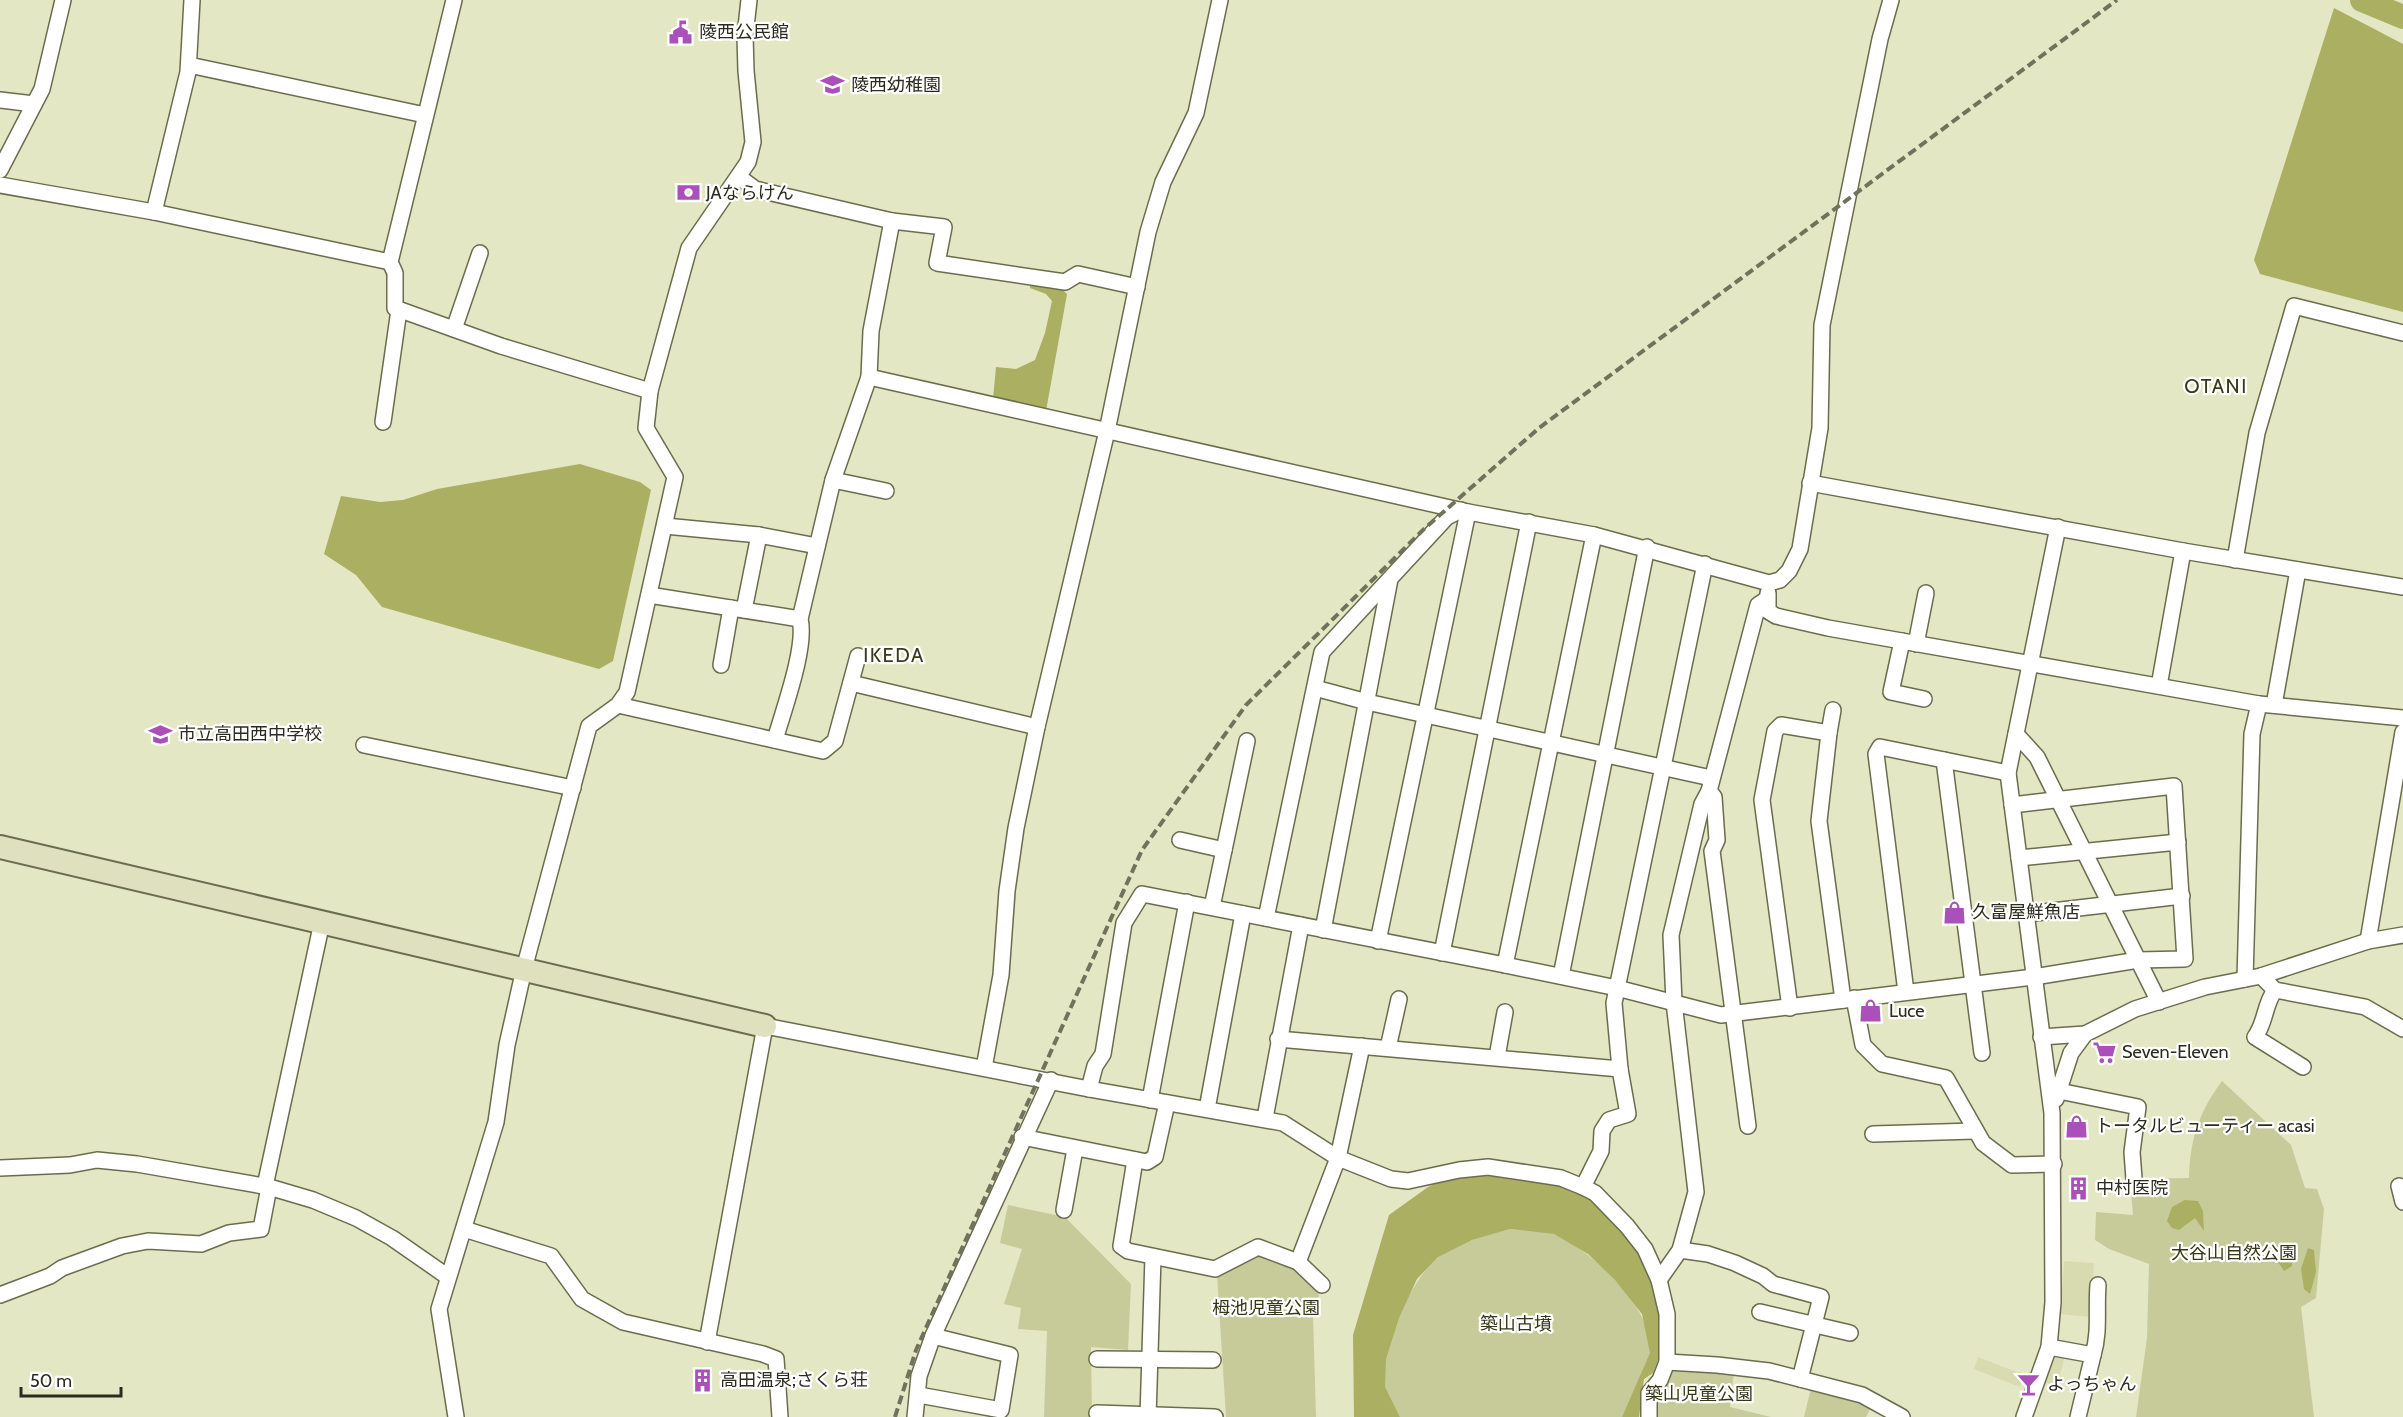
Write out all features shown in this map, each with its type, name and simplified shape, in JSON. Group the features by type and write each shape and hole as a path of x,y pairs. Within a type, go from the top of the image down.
{"street":[{"path":"0,170 42,89 63,0"},
{"path":"154,212 189,65 192,0"},
{"path":"454,0 390,262 395,273 394,308 650,391"},
{"path":"456,1417 439,1309 496,1122 507,1045 524,969 590,726 618,705 627,692 675,477 646,428 650,391 689,248 748,162 753,142 745,36 749,0"},
{"path":"984,1068 1001,975 1007,891 1016,828 1037,727 1107,431 1148,232 1163,182 1196,113 1220,0"},
{"path":"869,377 1465,511 1647,547 1769,583 1780,580 1789,571 1800,549 1820,428 1822,325 1880,39 1892,0"},
{"path":"189,65 425,115"},
{"path":"0,100 34,104"},
{"path":"739,177 755,189 892,221 944,227 937,263 1065,282 1078,274 1137,287"},
{"path":"0,185 154,212 390,262"},
{"path":"775,740 803,630 800,619 833,480 869,377 871,331 892,221"},
{"path":"454,329 480,253"},
{"path":"2235,560 2257,433 2295,306 2403,333"},
{"path":"382,422 399,310"},
{"path":"833,480 886,491"},
{"path":"1810,483 2183,551 2403,587"},
{"path":"1266,918 1322,652 1447,517 1465,511"},
{"path":"1378,941 1465,511"},
{"path":"1442,953 1529,522"},
{"path":"664,526 759,536 817,546"},
{"path":"2024,1417 2049,1347 2053,1302 2054,1164 2052,1113 2008,773 2058,527"},
{"path":"1505,965 1594,535"},
{"path":"721,665 759,536"},
{"path":"1561,976 1647,547"},
{"path":"2159,686 2183,551"},
{"path":"1583,1187 1601,1151 1602,1131 1609,1120 1628,1114 1620,1069 1614,1003 1705,564"},
{"path":"2245,979 2252,734 2266,705 2298,570"},
{"path":"1323,930 1390,579"},
{"path":"1769,583 1768,611 1776,616 1909,643 2266,705 2403,718"},
{"path":"1924,699 1892,692 1926,593"},
{"path":"649,595 800,619"},
{"path":"1659,1280 1680,1250 1696,1192 1674,1002 1671,935 1702,804 1710,784 1758,606 1767,599"},
{"path":"618,705 823,751 835,741 858,656"},
{"path":"851,683 1037,727"},
{"path":"1315,688 1367,702 1605,753 1662,767 1710,784"},
{"path":"1833,710 1819,821 1849,999 1863,1045 1882,1064 1946,1078 1969,1114 1974,1131 1983,1143 2012,1165 2054,1164"},
{"path":"1790,1008 1762,800 1774,730 1781,725 1829,733"},
{"path":"2368,941 2403,732"},
{"path":"2016,734 2037,757 2087,852 2159,1002"},
{"path":"1212,907 1246,741"},
{"path":"364,745 573,788"},
{"path":"1906,992 1876,754 1880,747 2008,773"},
{"path":"1944,760 1982,1053"},
{"path":"1710,784 1714,797 1717,840 1712,851 1748,1126"},
{"path":"1089,1089 1095,1066 1103,1054 1124,923 1142,894 1561,976 1721,1015 2034,977 2138,960 2185,959 2174,786 2012,805"},
{"path":"1180,840 1224,850"},
{"path":"2019,858 2178,842"},
{"path":"0,847 765,1026 1089,1089 1264,1118 1283,1123 1303,1133 1338,1158 1391,1179 1408,1181 1458,1170 1488,1167 1550,1176 1583,1187 1595,1193 1628,1226 1645,1249 1659,1280 1667,1314 1667,1362 1660,1380 1649,1393 1649,1417"},
{"path":"2027,914 2113,906 2182,896"},
{"path":"1150,1100 1187,902"},
{"path":"1207,1109 1243,914"},
{"path":"0,1295 50,1276 62,1268 122,1246 148,1241 201,1244 229,1233 261,1229 267,1187 322,922"},
{"path":"1264,1118 1301,925"},
{"path":"2042,1037 2085,1034 2135,1009 2205,987 2261,976 2368,941 2403,935"},
{"path":"2261,976 2275,990 2366,1007 2403,1029"},
{"path":"2275,990 2267,1001 2261,1028 2255,1037 2303,1067"},
{"path":"1388,1048 1399,999"},
{"path":"1497,1057 1505,1012"},
{"path":"706,1342 765,1026"},
{"path":"2052,1113 2071,1053 2085,1034"},
{"path":"1278,1039 1620,1069"},
{"path":"1298,1262 1338,1158 1362,1046"},
{"path":"915,1417 919,1395 919,1376 933,1336 1022,1137 1051,1080"},
{"path":"2059,1091 2138,1107 2132,1152 2134,1179"},
{"path":"1022,1137 1147,1162 1155,1157 1167,1103"},
{"path":"1873,1134 1974,1131"},
{"path":"1064,1210 1075,1149"},
{"path":"0,1168 70,1166 97,1160 137,1164 267,1187 313,1200 356,1218 448,1277"},
{"path":"1134,1160 1121,1246 1128,1251 1215,1269 1258,1247 1298,1262 1322,1285"},
{"path":"2399,1186 2403,1202"},
{"path":"464,1229 551,1256 582,1299 623,1322 763,1354 776,1359 780,1417"},
{"path":"1680,1250 1708,1254 1736,1263 1773,1284 1821,1297 1800,1379"},
{"path":"1148,1416 1153,1257"},
{"path":"2078,1417 2099,1333 2095,1318 2098,1285"},
{"path":"1760,1312 1850,1333"},
{"path":"919,1395 1001,1410 1010,1355 933,1336"},
{"path":"2049,1347 2093,1355"},
{"path":"1097,1359 1213,1360"},
{"path":"1667,1362 1769,1371 1862,1395 1902,1417"},
{"path":"1097,1413 1215,1417"}],"shaded area":[{"path":"2334,8 2403,44 2403,312 2260,274 2254,260"},
{"path":"1030,285 1062,289 1067,294 1046,411 993,399 996,367 1016,369 1035,360 1045,333 1052,301 1046,294 1030,288"},
{"path":"580,464 640,482 651,490 613,661 599,669 382,607 356,575 324,554 341,496 380,502 403,500 437,489"},
{"path":"1477,1174 1516,1175 1581,1189 1642,1251 1662,1303 1660,1355 1653,1373 1644,1379 1639,1417 1622,1417 1650,1353 1642,1314 1615,1280 1588,1254 1554,1234 1510,1229 1472,1240 1438,1257 1417,1279 1399,1318 1386,1359 1385,1387 1400,1417 1354,1417 1353,1335 1389,1215 1428,1187 1442,1180"},
{"path":"2185,1200 2198,1201 2203,1211 2204,1231 2195,1218 2179,1230 2172,1228 2167,1221 2172,1207"},
{"path":"2308,1248 2314,1250 2316,1272 2310,1294 2304,1289 2301,1269"},
{"path":"2287,1249 2293,1250 2292,1266 2284,1271 2278,1262"},
{"path":"2064,1261 2094,1263 2090,1317 2060,1314"},
{"path":"2054,1353 2065,1356 2057,1386 2046,1383"},
{"path":"1978,1357 2024,1375 2020,1387 1974,1369"}],"green space":[{"name":"大谷山自然公園","path":"2222,1081 2291,1145 2305,1188 2317,1189 2324,1209 2316,1298 2301,1307 2314,1417 2136,1417 2147,1338 2149,1264 2109,1249 2095,1240 2096,1212 2133,1215 2130,1179 2189,1178 2191,1151 2197,1127 2207,1104"},
{"path":"1008,1205 1065,1217 1131,1284 1128,1350 1091,1347 1092,1417 1044,1417 1047,1331 1018,1329 1021,1308 1004,1304 1022,1249 1000,1243"},
{"name":"築山古墳","path":"1510,1229 1551,1233 1571,1243 1587,1254 1619,1284 1643,1318 1649,1336 1649,1360 1622,1417 1400,1417 1386,1392 1384,1374 1391,1338 1407,1300 1427,1269 1445,1252 1472,1240"},
{"name":"栂池児童公園","path":"1254,1252 1274,1257 1291,1266 1313,1286 1319,1295 1313,1316 1316,1417 1226,1417 1217,1274"},
{"name":"築山児童公園","path":"1671,1369 1734,1372 1730,1407 1771,1417 1651,1417 1652,1398"},
{"name":"築山児童公園","path":"1811,1388 1845,1397 1870,1409 1866,1417 1804,1417"}],"waterway":[{"path":"2362,0 2403,17"}],"railway":[{"path":"895,1417 916,1350 1142,850 1246,705 1424,529 1539,428 2117,0"}],"place":[{"name":"陵西公民館","path":"681,32"},
{"name":"陵西幼稚園","path":"833,85"},
{"name":"JAならけん","path":"688,193"},
{"name":"市立高田西中学校","path":"160,734"},
{"name":"久富屋鮮魚店","path":"1954,912"},
{"name":"Luce","path":"1871,1011"},
{"name":"Seven-Eleven","path":"2104,1052"},
{"name":"トータルビューティー acasi","path":"2077,1126"},
{"name":"中村医院","path":"2078,1188"},
{"name":"高田温泉;さくら荘","path":"702,1380"},
{"name":"よっちゃん","path":"2029,1384"}],"district":[{"name":"OTANI","path":"2216,386"},
{"name":"IKEDA","path":"894,655"}]}
